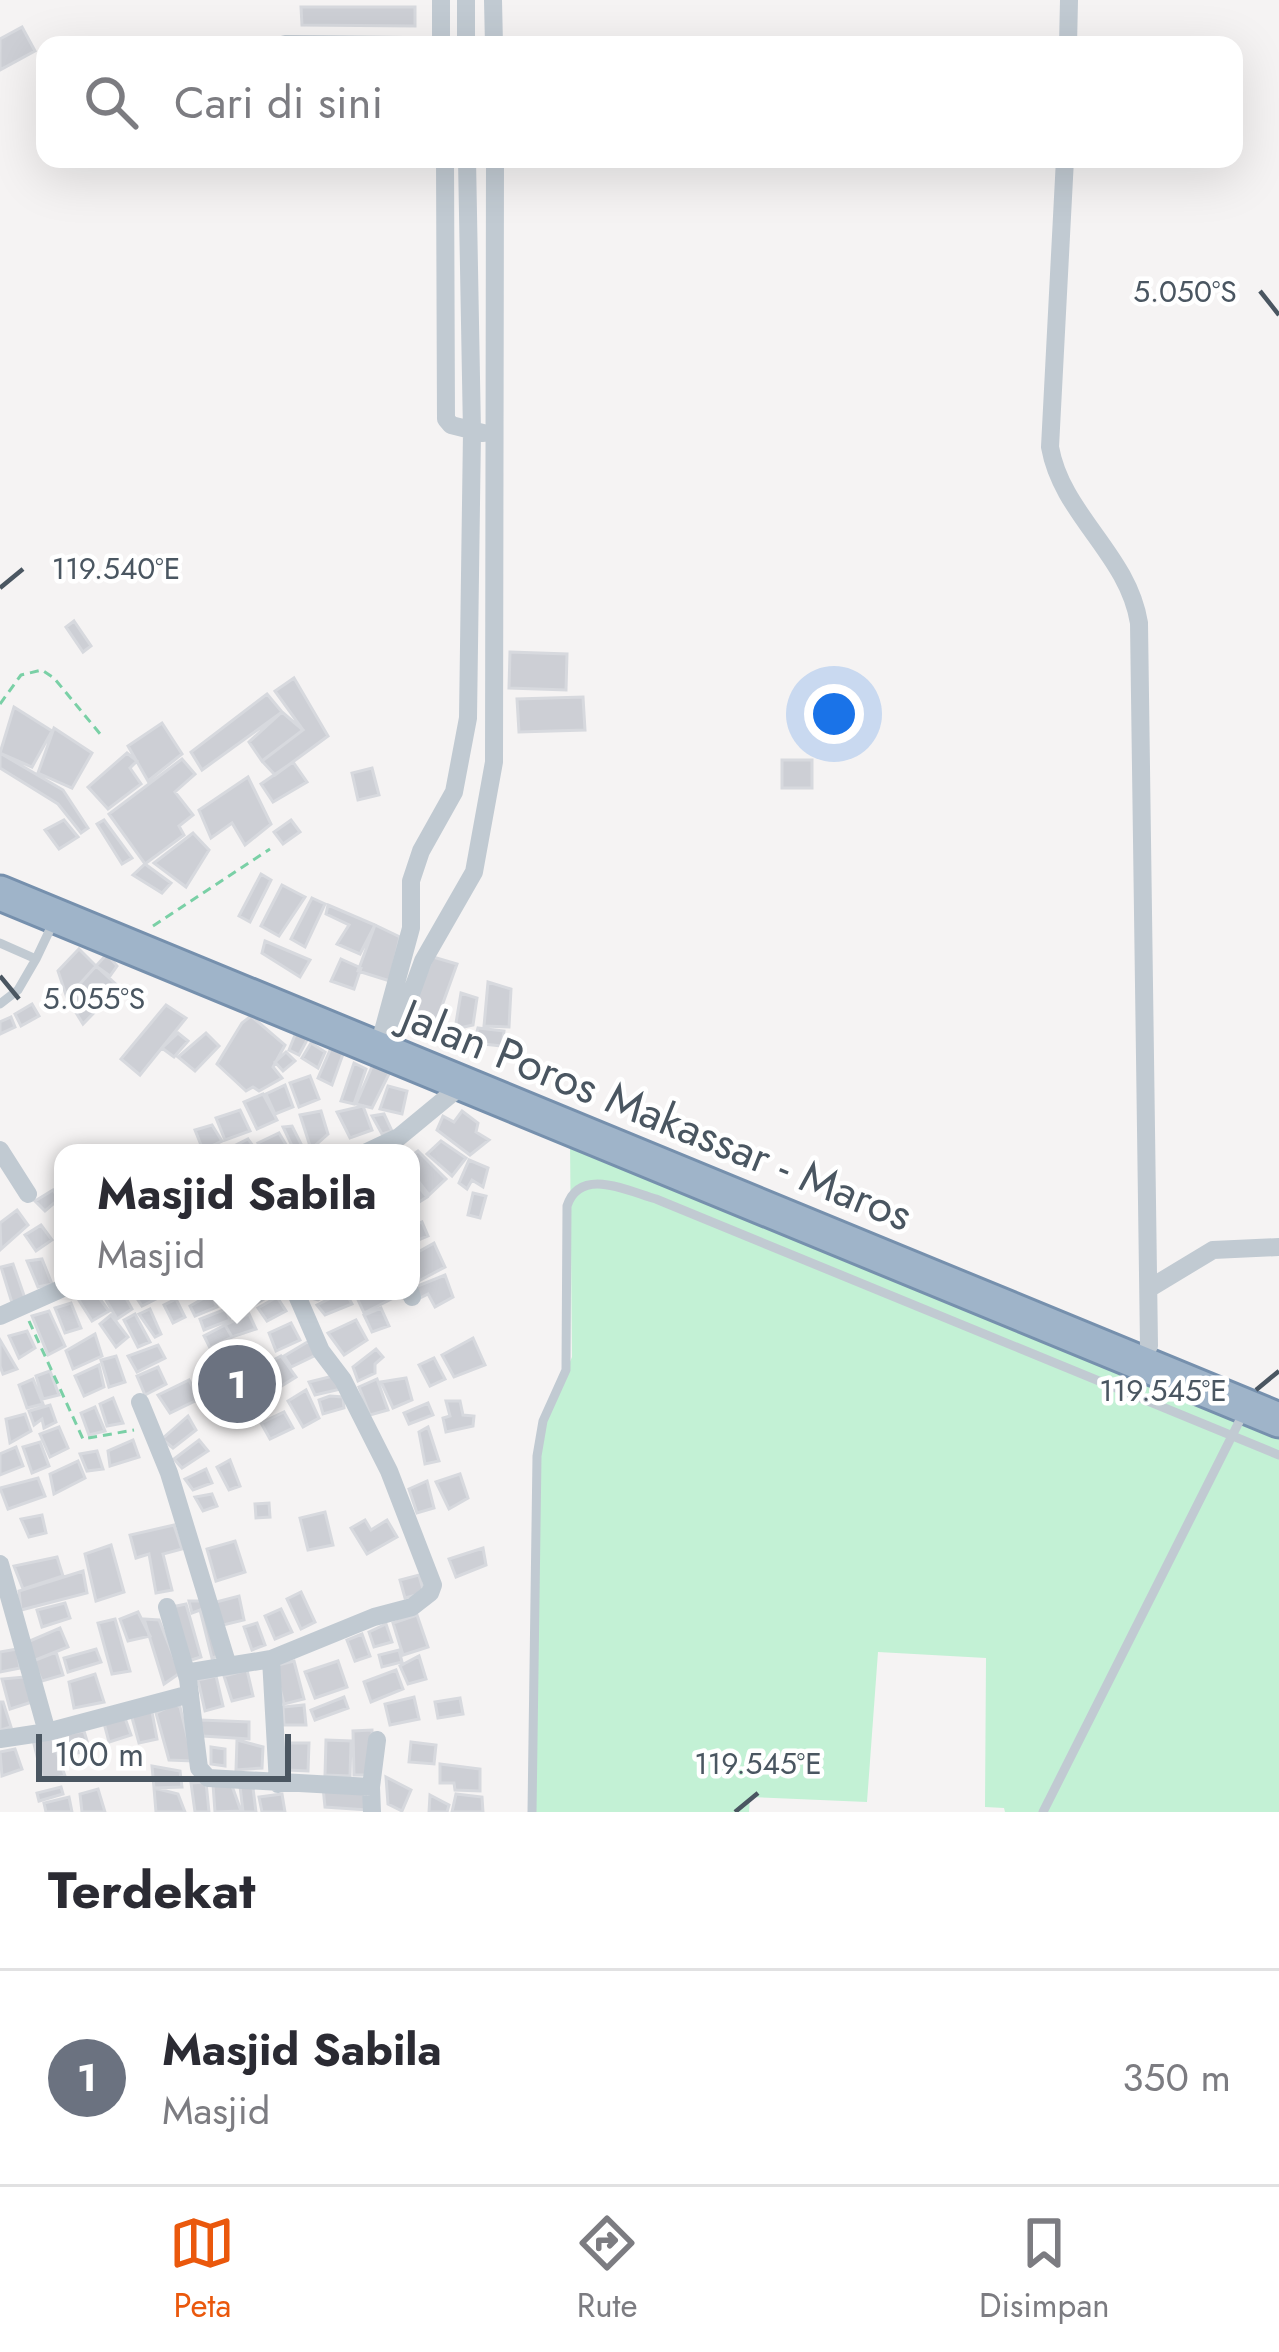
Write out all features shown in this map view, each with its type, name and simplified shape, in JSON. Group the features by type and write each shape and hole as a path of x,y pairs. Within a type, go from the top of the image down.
{"highway":[{"name":"Jalan Poros Makassar - Maros","path":"0,876 598,1121 1038,1310 1253,1415 1279,1420"},
{"name":"Jalan Poros Makassar - Maros","path":"0,892 462,1084 1038,1310 1149,1346 1253,1415"}],"street":[{"path":"441,0 441,36"},
{"path":"466,0 466,36"},
{"path":"493,0 494,36"},
{"path":"1068,36 1070,0"},
{"path":"445,168 446,419 472,432 496,434"},
{"path":"389,1033 411,928 411,880 454,792 463,760 469,701 472,432 467,168"},
{"path":"389,1033 474,872 494,763 495,168"},
{"path":"1064,168 1053,341 1052,459 1063,490 1122,571 1139,623 1149,1346"},
{"path":"468,239 496,241"},
{"path":"383,1144 462,1084"},
{"path":"0,1150 28,1194"},
{"path":"1150,1288 1213,1250 1279,1246"},
{"path":"0,1316 54,1293"},
{"path":"189,1686 195,1670 271,1659 374,1617 412,1607 433,1586 389,1471 343,1380 321,1351 299,1300"},
{"path":"140,1402 152,1426 228,1666"},
{"path":"0,1564 47,1732"},
{"path":"167,1607 189,1686 202,1773 208,1778 278,1784 371,1787"},
{"path":"271,1659 278,1784"},
{"path":"0,1739 47,1732 189,1686"},
{"path":"372,1812 377,1740"}],"lane":[{"path":"0,1004 18,990 57,916"},
{"path":"0,943 36,959"},
{"path":"532,1812 538,1436 566,1370 567,1206 580,1186 610,1185 656,1199 1253,1415 1279,1455"},
{"path":"1043,1812 1253,1415"}],"path":[{"path":"0,704 21,675 41,670 54,678 101,735"},
{"path":"141,934 270,849"},
{"path":"23,1309 83,1439 152,1426"}],"green space":[{"path":"570,1141 1279,1435 1279,1812 1005,1812 1004,1808 985,1807 986,1658 878,1652 867,1802 750,1797 749,1812 535,1812 540,1433 572,1357"}],"building":[{"path":"301,7 415,7 415,26 302,25"},
{"path":"22,27 35,51 0,70 0,39"},
{"path":"74,621 91,646 83,652 66,627"},
{"path":"510,652 567,654 566,690 509,688"},
{"path":"294,678 328,736 275,775 262,761 303,730 275,691"},
{"path":"267,694 282,712 202,770 191,752"},
{"path":"583,697 585,730 519,732 517,699"},
{"path":"14,707 52,731 32,767 0,753"},
{"path":"282,712 303,730 262,761 249,742"},
{"path":"162,723 182,754 148,781 128,746"},
{"path":"54,728 92,753 72,788 38,773"},
{"path":"0,753 63,790 88,828 81,833 58,804 0,768"},
{"path":"127,753 137,761 130,768 141,784 108,809 88,787"},
{"path":"182,759 195,774 175,792 193,815 179,826 184,835 145,864 109,814"},
{"path":"782,760 812,760 812,788 782,788"},
{"path":"293,762 307,782 273,802 261,784"},
{"path":"372,768 379,795 358,800 352,773"},
{"path":"248,777 271,824 245,845 232,823 211,838 199,810"},
{"path":"64,820 78,837 59,849 45,830"},
{"path":"104,820 132,858 122,864 97,824"},
{"path":"291,820 300,832 283,844 274,832"},
{"path":"193,833 209,850 186,887 154,863"},
{"path":"145,864 171,883 162,893 133,875"},
{"path":"261,874 271,880 250,922 239,916"},
{"path":"282,885 305,897 279,936 261,926"},
{"path":"312,898 325,904 305,947 291,939"},
{"path":"328,905 375,925 360,954 337,944 349,925 326,914"},
{"path":"375,925 400,937 390,981 358,971"},
{"path":"265,941 310,960 300,977 262,953"},
{"path":"79,949 96,966 67,998 58,971"},
{"path":"107,954 117,966 110,976 96,966"},
{"path":"433,957 457,964 434,1028 408,1016"},
{"path":"341,959 361,968 354,989 331,981"},
{"path":"96,966 119,987 83,1024 67,998"},
{"path":"488,982 511,989 509,1027 484,1026"},
{"path":"461,993 477,998 473,1025 455,1029"},
{"path":"32,1004 39,1016 21,1026 15,1014"},
{"path":"166,1005 186,1018 140,1075 121,1059"},
{"path":"251,1016 285,1045 273,1067 282,1078 259,1091 253,1087 246,1091 217,1064"},
{"path":"11,1017 15,1027 0,1034 0,1022"},
{"path":"478,1028 504,1031 502,1046 474,1043"},
{"path":"297,1030 308,1038 299,1055 289,1050"},
{"path":"178,1033 188,1041 174,1057 162,1048"},
{"path":"206,1033 219,1046 195,1071 178,1057"},
{"path":"311,1043 325,1052 318,1068 302,1058"},
{"path":"331,1048 343,1054 332,1085 318,1078"},
{"path":"286,1052 295,1061 283,1071 275,1062"},
{"path":"374,1062 391,1070 372,1108 356,1104"},
{"path":"354,1063 366,1069 354,1104 341,1101"},
{"path":"310,1076 319,1099 299,1107 290,1083"},
{"path":"285,1085 293,1107 275,1114 266,1094"},
{"path":"388,1086 407,1091 402,1114 380,1109"},
{"path":"263,1094 277,1120 257,1129 244,1102"},
{"path":"363,1106 372,1130 350,1138 337,1112"},
{"path":"240,1110 250,1131 225,1140 216,1118"},
{"path":"321,1111 328,1134 309,1144 300,1115"},
{"path":"462,1111 478,1123 476,1132 489,1140 470,1155 437,1130 443,1116 454,1122"},
{"path":"384,1114 392,1131 382,1134 372,1116"},
{"path":"212,1125 222,1141 201,1144 195,1130"},
{"path":"292,1126 301,1144 291,1144 283,1127"},
{"path":"279,1133 286,1144 259,1144"},
{"path":"441,1141 466,1158 452,1176 427,1154"},
{"path":"420,1153 446,1179 429,1195 420,1184"},
{"path":"469,1160 488,1168 483,1187 472,1180 467,1189 459,1183"},
{"path":"54,1192 54,1203 45,1211 35,1201"},
{"path":"473,1193 486,1196 480,1218 468,1215"},
{"path":"17,1210 28,1225 1,1249 0,1223"},
{"path":"41,1225 52,1240 36,1251 25,1235"},
{"path":"434,1243 445,1267 420,1280 420,1251"},
{"path":"42,1259 52,1284 38,1287 27,1261"},
{"path":"13,1264 26,1301 13,1306 1,1267"},
{"path":"445,1275 453,1297 435,1307 428,1294 420,1298 420,1285"},
{"path":"79,1300 101,1300 109,1311 92,1321"},
{"path":"106,1300 127,1300 132,1309 117,1319"},
{"path":"176,1300 185,1317 173,1323 164,1305"},
{"path":"214,1300 217,1307 195,1316 190,1306"},
{"path":"225,1300 240,1300 245,1311 231,1316"},
{"path":"279,1300 286,1311 267,1321 258,1308"},
{"path":"327,1300 350,1300 352,1304 325,1315 317,1305"},
{"path":"358,1300 389,1300 364,1313"},
{"path":"71,1303 81,1328 65,1333 55,1308"},
{"path":"381,1308 389,1326 372,1332 364,1315"},
{"path":"150,1309 161,1334 155,1337 139,1314"},
{"path":"226,1309 230,1320 204,1330 200,1319"},
{"path":"49,1311 65,1346 48,1355 32,1316"},
{"path":"135,1314 150,1342 138,1347 124,1320"},
{"path":"249,1314 256,1329 232,1337 225,1325"},
{"path":"111,1315 128,1337 116,1347 100,1324"},
{"path":"356,1320 367,1340 344,1355 328,1333"},
{"path":"291,1323 300,1340 276,1351 269,1333"},
{"path":"225,1325 232,1337 210,1348 204,1336"},
{"path":"27,1331 35,1348 19,1358 9,1336"},
{"path":"95,1334 102,1356 73,1369 66,1351"},
{"path":"473,1338 485,1365 454,1377 442,1355"},
{"path":"0,1340 17,1369 3,1374 0,1366"},
{"path":"309,1341 316,1355 291,1367 284,1356"},
{"path":"158,1345 165,1358 137,1372 128,1356"},
{"path":"376,1349 383,1357 375,1364 375,1373 358,1381 353,1367"},
{"path":"116,1356 125,1382 109,1387 101,1360"},
{"path":"281,1356 296,1377 280,1387 266,1364"},
{"path":"434,1358 445,1379 430,1386 419,1365"},
{"path":"242,1364 258,1389 233,1406 215,1379"},
{"path":"99,1365 104,1387 84,1396 75,1376"},
{"path":"158,1367 166,1384 145,1395 137,1376"},
{"path":"50,1371 59,1395 43,1399 36,1376"},
{"path":"337,1375 341,1389 315,1395 309,1382"},
{"path":"406,1378 412,1400 393,1408 381,1382"},
{"path":"33,1379 43,1404 27,1408 19,1385"},
{"path":"377,1379 388,1410 370,1415 359,1387"},
{"path":"189,1380 199,1399 170,1413 158,1395"},
{"path":"306,1390 319,1418 303,1427 288,1401"},
{"path":"343,1397 344,1408 323,1414 319,1400"},
{"path":"113,1398 123,1423 107,1426 100,1404"},
{"path":"446,1401 460,1401 463,1415 474,1416 473,1426 446,1432 443,1418 450,1416"},
{"path":"428,1403 433,1415 409,1424 404,1413"},
{"path":"50,1405 56,1422 44,1428 42,1419 34,1425 29,1411"},
{"path":"95,1407 105,1431 89,1435 81,1413"},
{"path":"284,1412 293,1428 270,1439 261,1423"},
{"path":"25,1414 31,1431 10,1443 6,1419"},
{"path":"188,1416 196,1430 173,1448 162,1439"},
{"path":"59,1427 68,1448 50,1457 40,1434"},
{"path":"428,1427 439,1461 425,1464 419,1432"},
{"path":"133,1440 139,1457 110,1466 108,1451"},
{"path":"199,1440 208,1451 182,1468 174,1459"},
{"path":"40,1442 49,1466 32,1473 23,1447"},
{"path":"16,1447 23,1466 0,1475 0,1454"},
{"path":"97,1451 103,1469 87,1471 80,1454"},
{"path":"230,1460 240,1486 229,1490 217,1467"},
{"path":"78,1461 85,1478 54,1494 50,1474"},
{"path":"206,1469 212,1483 193,1490 185,1479"},
{"path":"460,1474 468,1498 449,1509 436,1482"},
{"path":"38,1478 45,1496 8,1509 0,1488"},
{"path":"427,1481 434,1508 417,1513 409,1489"},
{"path":"212,1494 217,1506 203,1511 195,1497"},
{"path":"269,1503 270,1517 256,1518 255,1504"},
{"path":"325,1512 333,1545 308,1550 300,1518"},
{"path":"42,1515 46,1533 29,1537 21,1519"},
{"path":"365,1520 371,1530 387,1520 397,1537 367,1554 351,1528"},
{"path":"174,1525 182,1549 163,1554 172,1590 156,1593 149,1554 136,1558 130,1535"},
{"path":"235,1541 245,1572 216,1581 207,1549"},
{"path":"111,1545 124,1592 96,1601 85,1554"},
{"path":"483,1548 486,1565 456,1577 449,1559"},
{"path":"57,1557 63,1576 23,1589 14,1566"},
{"path":"83,1571 87,1593 21,1610 19,1591"},
{"path":"419,1575 424,1593 405,1598 400,1580"},
{"path":"301,1592 315,1622 301,1629 287,1599"},
{"path":"239,1596 244,1620 219,1626 212,1603"},
{"path":"189,1601 206,1601 222,1655 212,1658 200,1610 192,1613"},
{"path":"65,1603 70,1618 42,1627 37,1610"},
{"path":"186,1604 201,1657 188,1661 172,1607"},
{"path":"281,1609 292,1632 275,1639 265,1616"},
{"path":"138,1612 150,1636 128,1641 120,1619"},
{"path":"417,1615 428,1647 403,1655 393,1623"},
{"path":"115,1619 130,1671 112,1674 98,1623"},
{"path":"144,1619 159,1620 180,1673 164,1684"},
{"path":"257,1623 265,1645 252,1650 244,1627"},
{"path":"386,1624 392,1642 374,1647 369,1632"},
{"path":"60,1628 68,1647 33,1661 25,1643"},
{"path":"362,1634 370,1656 355,1661 347,1640"},
{"path":"17,1649 20,1668 0,1672 0,1652"},
{"path":"96,1649 101,1662 68,1672 64,1658"},
{"path":"399,1650 402,1662 382,1667 379,1655"},
{"path":"56,1652 63,1675 42,1681 33,1661"},
{"path":"419,1656 426,1679 408,1684 400,1666"},
{"path":"294,1661 304,1699 284,1704 274,1666"},
{"path":"338,1661 347,1687 315,1698 305,1672"},
{"path":"247,1670 253,1696 232,1701 224,1676"},
{"path":"396,1670 403,1689 371,1702 364,1682"},
{"path":"95,1674 104,1702 74,1708 69,1682"},
{"path":"216,1676 223,1706 205,1711 198,1680"},
{"path":"24,1677 32,1702 10,1709 2,1679"},
{"path":"344,1697 348,1708 315,1720 311,1710"},
{"path":"414,1697 419,1719 390,1725 385,1704"},
{"path":"460,1698 463,1714 438,1718 435,1702"},
{"path":"0,1702 11,1727 0,1730"},
{"path":"175,1704 180,1707 193,1761 169,1760 156,1713"},
{"path":"304,1705 306,1725 284,1725 283,1707"},
{"path":"152,1712 157,1739 139,1743 131,1714"},
{"path":"125,1718 131,1735 109,1742 104,1723"},
{"path":"200,1720 249,1722 249,1739 203,1736"},
{"path":"372,1730 373,1775 354,1775 353,1731"},
{"path":"84,1731 90,1751 63,1755 53,1736"},
{"path":"51,1735 65,1776 43,1780 33,1740"},
{"path":"237,1740 263,1747 262,1768 236,1770"},
{"path":"326,1740 351,1741 350,1776 325,1775"},
{"path":"411,1742 436,1745 434,1764 409,1762"},
{"path":"288,1743 309,1743 308,1771 288,1770"},
{"path":"211,1747 225,1749 225,1766 211,1764"},
{"path":"15,1749 22,1769 2,1776 0,1752"},
{"path":"440,1764 480,1769 480,1791 455,1790 454,1783 440,1783"},
{"path":"152,1766 180,1771 182,1787 154,1788"},
{"path":"386,1777 411,1790 402,1811 388,1804"},
{"path":"206,1782 209,1812 195,1812 191,1783"},
{"path":"213,1784 232,1786 241,1811 215,1812"},
{"path":"240,1786 253,1788 256,1812 243,1812"},
{"path":"61,1787 63,1794 39,1801 37,1793"},
{"path":"323,1787 365,1791 367,1810 325,1807"},
{"path":"154,1788 178,1794 185,1812 156,1812"},
{"path":"98,1789 105,1812 82,1812 80,1794"},
{"path":"282,1794 285,1812 262,1812 259,1797"},
{"path":"456,1794 482,1797 483,1812 452,1812"},
{"path":"430,1795 449,1805 447,1812 429,1812"},
{"path":"69,1797 72,1812 46,1812 44,1803"}],"place":[{"name":"Masjid Sabila","path":"237,1384"}]}
